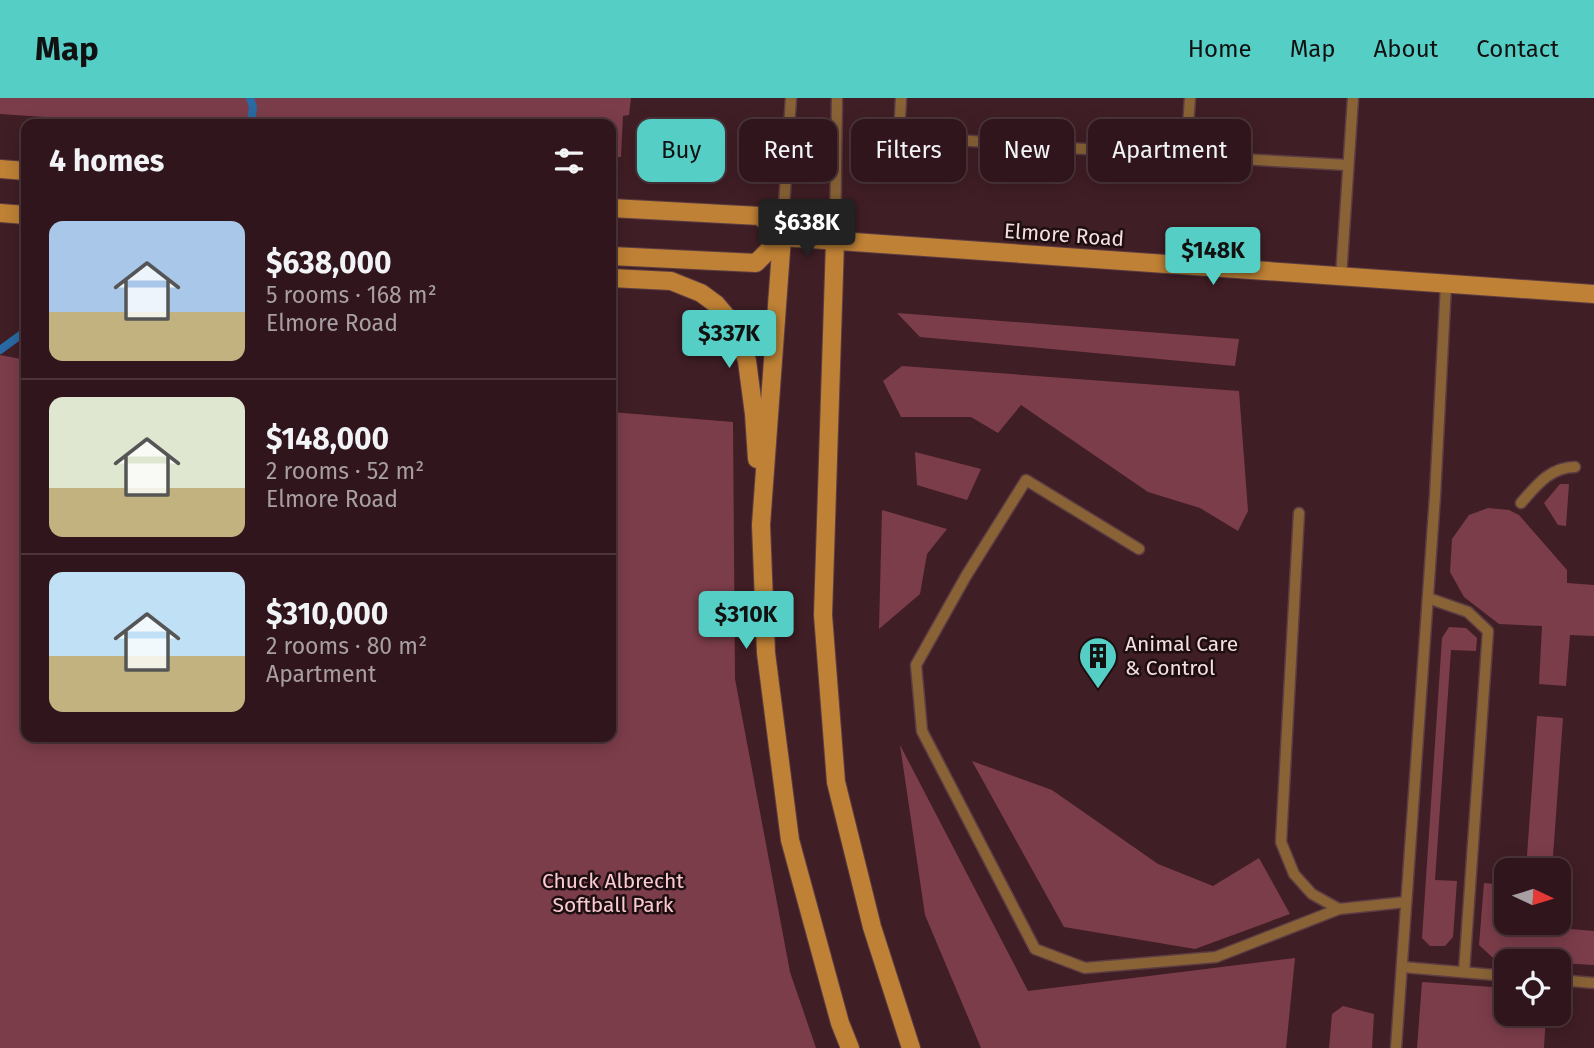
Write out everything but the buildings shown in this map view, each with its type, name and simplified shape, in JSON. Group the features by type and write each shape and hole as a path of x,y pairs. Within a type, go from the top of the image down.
{"street":[{"path":"0,169 21,171"},
{"path":"616,208 760,216 782,237"},
{"path":"0,213 21,215"},
{"path":"616,256 756,263 782,237"},
{"path":"761,525 782,237"},
{"name":"Elmore Road","path":"782,237 1594,294"},
{"path":"835,242 823,615 836,782 872,927 911,1048"},
{"path":"616,278 671,281 701,293 716,304 737,329 747,361 754,414 766,653 790,841 840,1023 850,1048"}],"lane":[{"path":"782,237 791,98"},
{"path":"835,242 837,98"},
{"path":"901,98 899,136 1088,149"},
{"path":"1189,119 1190,98"},
{"path":"1341,276 1353,98"},
{"path":"1251,160 1348,165"},
{"path":"1396,1048 1435,496 1446,284"},
{"path":"1521,503 1539,482 1563,467 1575,467"},
{"path":"1139,549 1026,480 966,576 916,665 922,731 1035,949 1086,968 1216,957 1339,909 1406,902"},
{"path":"1299,513 1281,842 1294,874 1312,894 1339,909"},
{"path":"1428,598 1468,612 1488,631 1464,972"},
{"path":"1402,967 1494,975"},
{"path":"1571,981 1594,983"}],"green space":[{"path":"0,98 631,98 629,115 623,116 621,157 616,157 616,119 74,119 0,114"},
{"path":"897,313 1239,339 1235,366 920,337"},
{"name":"Chuck Albrecht Softball Park","path":"0,355 21,359 21,742 616,742 616,412 733,422 735,679 790,972 816,1048 0,1048"},
{"path":"902,366 1239,391 1248,511 1238,531 1200,508 1148,492 1021,405 998,433 971,417 901,417 883,381"},
{"path":"915,452 981,469 967,500 917,485"},
{"path":"1560,484 1569,484 1566,526 1558,525 1544,503"},
{"path":"1488,508 1509,510 1519,515 1567,570 1567,583 1594,585 1594,636 1570,635 1566,686 1539,684 1542,626 1499,624 1464,597 1450,572 1452,539 1469,515"},
{"path":"882,510 947,529 927,554 920,594 879,629"},
{"path":"1449,627 1466,628 1477,638 1476,651 1451,650 1435,880 1457,881 1453,937 1445,946 1430,946 1422,938 1442,638"},
{"path":"1537,716 1563,718 1553,858 1527,858"},
{"path":"900,745 1028,991 1295,958 1286,1048 981,1048 925,915"},
{"path":"972,761 1052,790 1158,864 1213,886 1259,858 1290,914 1195,949 1064,927"},
{"path":"1484,883 1494,884 1494,935 1571,935 1572,929 1594,931 1594,965 1571,964 1571,949 1494,949 1494,958 1479,945"},
{"path":"1422,982 1494,987 1494,1026 1545,1026 1544,1048 1417,1048"},
{"path":"1343,1006 1374,1014 1372,1048 1329,1048 1332,1014"}],"waterway":[{"path":"250,98 253,107 252,119"},
{"path":"0,350 21,335"}],"place":[{"name":"Animal Care & Control","path":"1098,690"}]}
